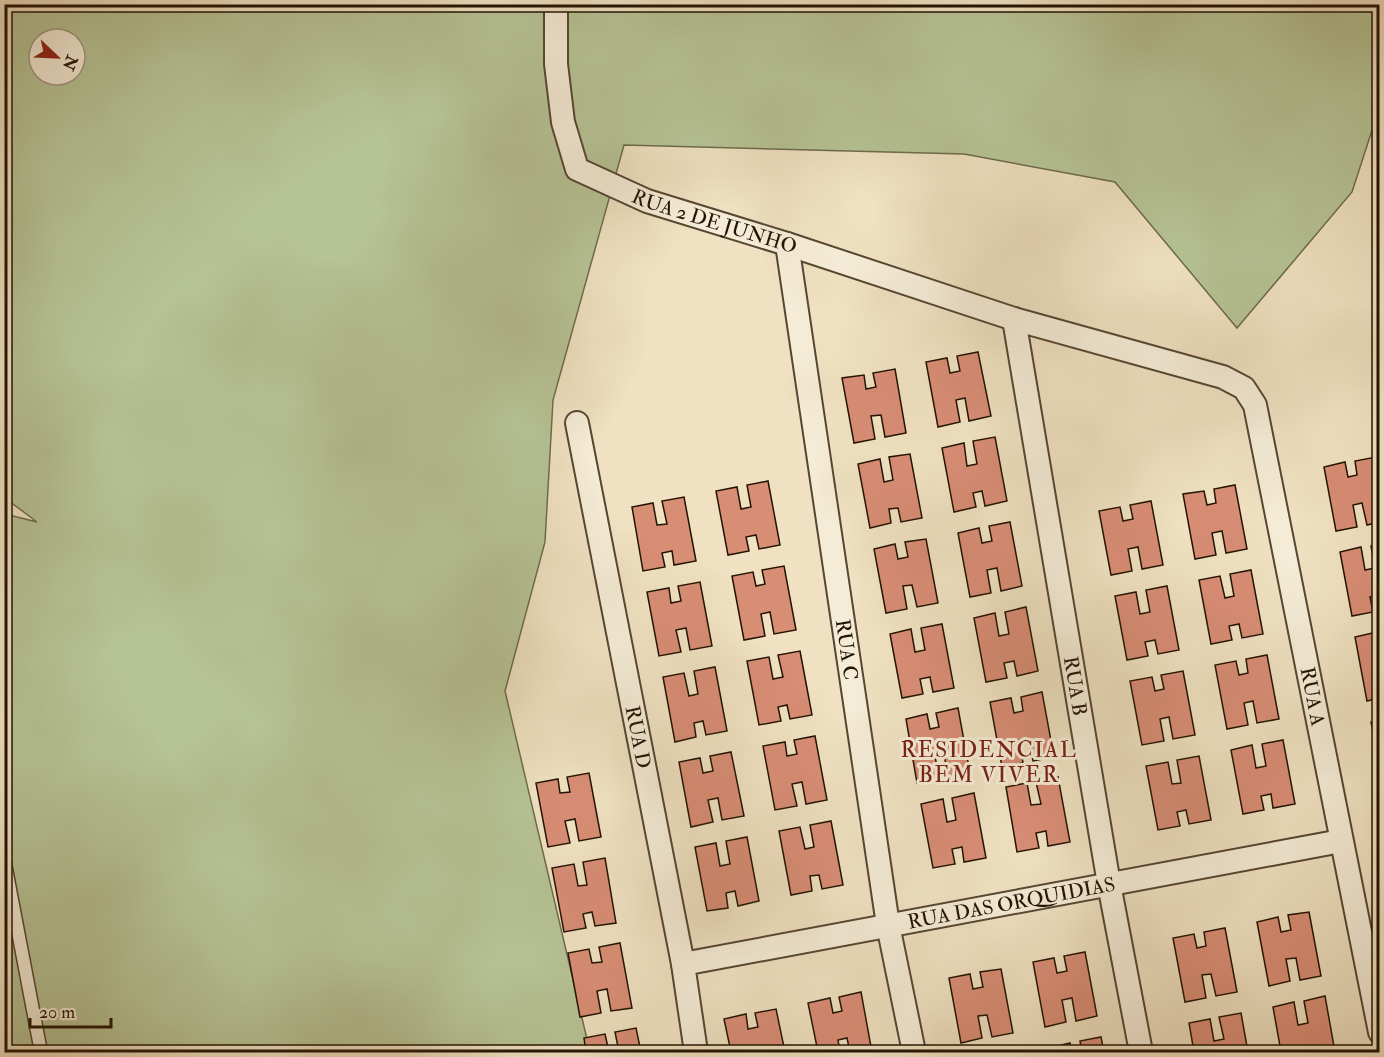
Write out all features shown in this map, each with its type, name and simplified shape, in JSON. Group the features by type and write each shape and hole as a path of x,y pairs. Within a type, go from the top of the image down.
{"street":[{"name":"RUA 2 DE JUNHO","path":"556,4 556,64 563,122 577,169 647,201 787,244 1014,320 1223,377"},
{"name":"RUA C","path":"787,244 888,925 914,1053"},
{"name":"RUA B","path":"1014,320 1109,884 1141,1053"},
{"name":"RUA A","path":"1223,377 1244,388 1256,405 1380,1032"},
{"name":"RUA D","path":"577,423 683,964 696,1053"},
{"name":"RUA DAS ORQUIDIAS","path":"683,964 1341,841"}],"lane":[{"path":"4,858 41,1053"}],"green space":[{"path":"5,5 1379,5 1379,109 1352,192 1237,328 1115,182 964,154 624,145 553,400 545,542 505,691 590,1052 5,1052 5,514 37,522 5,498"}],"building":[{"path":"978,352 991,416 969,421 965,398 956,400 960,422 938,427 926,362 947,358 950,373 960,371 957,356"},
{"path":"895,369 906,433 885,437 881,415 871,416 875,439 854,443 842,378 864,375 866,389 876,387 873,373"},
{"path":"995,437 1007,501 985,506 982,491 973,493 976,507 954,512 942,448 964,443 967,466 977,464 973,441"},
{"path":"910,454 922,518 901,522 898,508 889,509 891,523 870,528 858,464 880,459 884,482 893,480 889,457"},
{"path":"1376,457 1380,476 1380,522 1367,525 1362,503 1353,505 1357,527 1336,531 1324,467 1345,462 1348,477 1357,475 1355,461"},
{"path":"768,481 780,545 759,549 756,535 746,537 749,551 728,555 716,491 737,487 741,509 751,507 747,485"},
{"path":"1235,485 1247,549 1226,553 1222,531 1212,533 1216,555 1195,559 1183,494 1204,491 1207,505 1216,503 1214,489"},
{"path":"684,497 696,561 674,565 672,551 662,553 665,567 643,571 632,507 653,503 657,525 667,524 662,501"},
{"path":"1151,501 1163,565 1142,569 1138,547 1128,549 1132,571 1111,575 1099,511 1120,507 1123,521 1133,519 1130,505"},
{"path":"1010,522 1022,586 1001,591 997,568 987,570 991,593 970,597 958,533 979,528 982,543 992,541 989,526"},
{"path":"926,539 938,603 917,607 912,585 903,586 907,609 886,613 874,549 895,544 898,559 908,557 905,542"},
{"path":"1380,544 1380,596 1370,597 1373,612 1352,616 1340,552 1361,547 1365,570 1375,568 1371,546"},
{"path":"784,566 796,630 774,634 770,612 761,614 765,636 744,640 732,576 753,572 756,586 765,584 762,570"},
{"path":"1251,570 1263,634 1242,638 1239,624 1229,626 1232,640 1211,644 1199,580 1220,576 1225,598 1234,596 1230,574"},
{"path":"700,582 712,646 690,650 686,628 676,630 681,652 659,656 647,592 669,588 671,603 681,601 678,586"},
{"path":"1167,586 1179,650 1158,654 1155,640 1145,642 1148,656 1127,660 1115,596 1136,592 1140,614 1150,612 1146,590"},
{"path":"1026,607 1038,671 1017,676 1014,661 1004,663 1007,678 986,682 974,618 995,613 999,636 1009,634 1005,612"},
{"path":"942,624 954,688 933,692 930,677 920,679 923,694 902,698 890,634 911,629 915,652 925,650 921,628"},
{"path":"1377,632 1380,647 1380,698 1367,701 1355,637"},
{"path":"800,651 812,715 790,719 787,705 778,707 781,721 759,725 747,661 769,657 773,679 783,677 778,655"},
{"path":"1267,655 1279,719 1257,723 1253,701 1244,703 1248,725 1227,729 1215,665 1236,661 1239,675 1248,673 1246,659"},
{"path":"715,667 727,731 706,735 703,721 694,723 696,737 675,742 663,677 684,673 689,696 698,694 694,671"},
{"path":"1183,671 1195,735 1173,739 1169,717 1160,719 1164,741 1142,745 1130,681 1152,677 1155,691 1164,689 1161,675"},
{"path":"1042,692 1054,757 1033,761 1028,738 1019,740 1023,763 1002,767 990,702 1011,698 1014,713 1023,711 1021,697"},
{"path":"958,708 970,773 948,777 944,754 935,756 939,779 917,783 906,719 927,714 930,729 939,727 936,713"},
{"path":"1380,720 1380,766 1371,722"},
{"path":"815,736 827,800 806,804 802,782 792,784 797,806 775,810 763,746 785,742 787,756 797,754 794,740"},
{"path":"1283,740 1295,804 1273,808 1271,794 1261,796 1264,810 1243,814 1231,750 1252,745 1256,768 1266,766 1262,744"},
{"path":"731,752 744,816 722,820 718,798 708,800 713,822 691,827 679,762 700,758 703,773 713,771 710,756"},
{"path":"1199,756 1211,820 1189,824 1186,810 1177,812 1180,826 1158,830 1146,766 1168,762 1172,784 1181,783 1177,760"},
{"path":"589,773 601,837 579,841 575,819 565,821 570,843 548,847 536,783 558,779 560,793 570,792 567,777"},
{"path":"1058,777 1070,842 1048,846 1046,831 1036,833 1039,848 1017,852 1006,787 1027,783 1031,805 1041,804 1036,782"},
{"path":"974,793 986,858 964,862 962,847 952,849 955,864 933,868 921,804 943,799 947,822 956,820 952,798"},
{"path":"831,821 843,885 822,889 819,875 810,876 812,891 791,895 779,831 800,827 805,849 814,847 810,825"},
{"path":"747,837 759,901 738,906 735,891 726,893 728,908 707,911 695,847 716,843 720,866 730,864 726,841"},
{"path":"605,858 616,923 595,926 592,912 583,914 586,928 564,932 552,868 574,864 578,886 587,885 583,862"},
{"path":"1309,912 1321,976 1300,980 1296,958 1286,959 1290,981 1269,986 1257,922 1278,917 1281,932 1291,930 1288,915"},
{"path":"1225,928 1237,992 1216,996 1211,974 1202,975 1206,998 1185,1002 1173,938 1194,934 1197,948 1206,946 1204,932"},
{"path":"620,943 632,1008 611,1011 607,989 597,991 601,1013 580,1017 568,953 589,949 592,963 602,962 599,947"},
{"path":"1085,952 1097,1016 1076,1021 1072,998 1062,1000 1066,1022 1045,1027 1033,962 1054,958 1057,973 1067,971 1064,956"},
{"path":"1001,969 1013,1033 992,1037 987,1015 978,1016 982,1038 961,1043 949,978 970,974 973,989 983,987 980,972"},
{"path":"861,992 872,1052 850,1052 847,1038 838,1040 840,1052 818,1052 808,1003 830,998 833,1013 842,1011 839,997"},
{"path":"1325,996 1335,1052 1313,1052 1313,1050 1281,1052 1273,1007 1294,1002 1298,1025 1308,1023 1304,1001"},
{"path":"776,1009 785,1052 731,1052 724,1019 746,1014 748,1029 758,1027 755,1013"},
{"path":"1241,1013 1248,1052 1194,1052 1189,1023 1210,1019 1214,1041 1224,1039 1219,1017"},
{"path":"636,1028 641,1052 619,1052 615,1032"},
{"path":"605,1034 609,1052 586,1052 584,1038"},
{"path":"1101,1037 1104,1052 1082,1052 1080,1041"},
{"path":"1070,1043 1072,1052 1050,1052 1049,1048"}],"district":[{"name":"RESIDENCIAL BEM VIVER","path":"989,762"}]}
